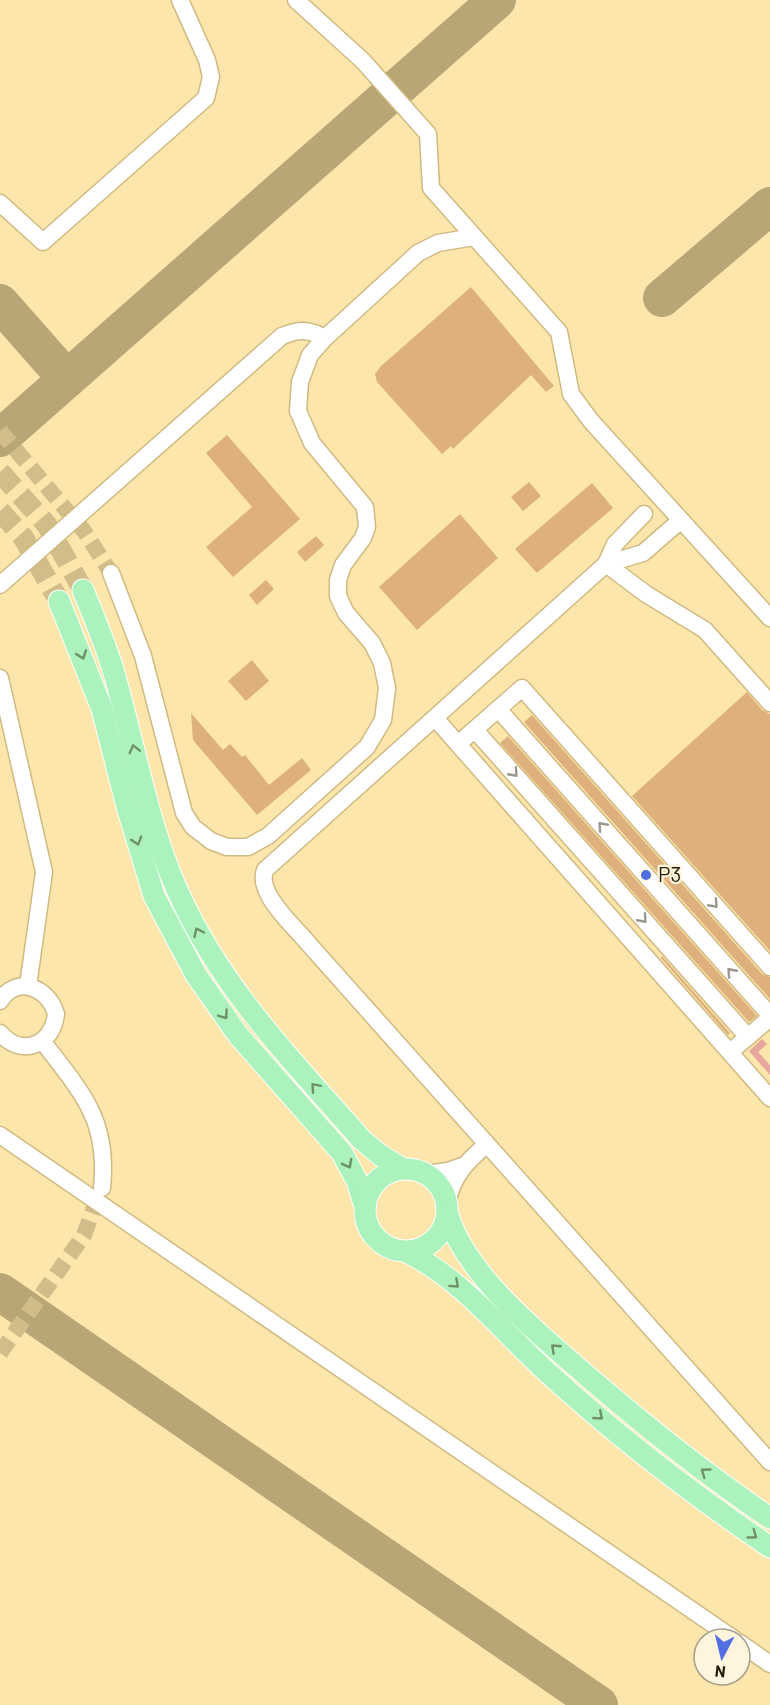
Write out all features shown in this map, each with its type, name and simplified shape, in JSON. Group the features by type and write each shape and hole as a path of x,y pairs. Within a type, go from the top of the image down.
{"main road":[{"path":"83,590 116,678 152,820 171,874 202,942 243,1004 361,1138 380,1155 403,1169 426,1174 436,1181 448,1209 453,1233 470,1261 496,1292 559,1352 671,1447 770,1518"},
{"path":"59,601 102,709 127,807 154,897 196,975 238,1035 342,1153 357,1181 365,1207 366,1221 372,1233 381,1243 393,1250 407,1252 451,1280 548,1373 645,1456 770,1547"},
{"path":"365,1207 373,1185 381,1177 403,1169"},
{"path":"407,1252 430,1245 442,1232 448,1209"}],"street":[{"path":"0,204 43,242 206,98 211,77 207,60 180,0"},
{"path":"296,0 363,61 428,134 431,188 559,332 571,394 591,421 770,618"},
{"path":"111,573 143,656 184,813 193,827 211,841 227,847 248,847 268,836 367,747 383,720 387,688 382,663 372,643 346,612 338,596 338,580 343,565 363,538 367,527 365,507 312,443 298,411 303,373 310,355 325,338 418,253 438,243 474,237"},
{"path":"0,585 282,336 298,329 314,331 325,338"},
{"path":"644,514 615,544 606,564 265,870 262,885 307,942 770,1462"},
{"path":"606,564 643,553 681,520"},
{"path":"606,564 646,594 705,630 770,703"},
{"path":"0,678 44,872 28,986"},
{"path":"458,744 522,688 770,968"},
{"path":"498,709 764,1026"},
{"path":"435,718 770,1098"},
{"path":"475,730 764,1026"},
{"path":"0,1001 10,990 28,986 38,989 53,1004 55,1024 43,1042 24,1047 15,1045 0,1033"},
{"path":"730,1053 764,1026"},
{"path":"43,1042 76,1085 96,1119 105,1158 102,1188"},
{"path":"0,1135 717,1627"},
{"path":"448,1209 451,1186 462,1166 486,1145"},
{"path":"426,1174 448,1171 462,1166"},
{"path":"752,1651 770,1664"}],"shaded area":[{"path":"762,1039 767,1044 758,1052 770,1065 770,1075 749,1051"}],"building":[{"path":"471,287 554,386 546,392 531,375 453,449 451,446 442,454 377,382 375,374 380,367"},
{"path":"227,435 300,519 233,577 206,547 252,507 206,453"},
{"path":"529,482 541,496 523,511 511,497"},
{"path":"592,483 613,508 537,573 515,549"},
{"path":"460,514 498,558 417,630 379,587"},
{"path":"316,536 324,545 305,562 297,552"},
{"path":"266,580 274,589 257,605 249,595"},
{"path":"252,660 269,681 246,701 228,681"},
{"path":"747,692 762,710 770,714 770,951 632,796"},
{"path":"191,713 223,750 230,744 242,757 245,755 269,785 302,758 311,770 257,815 193,740"},
{"path":"532,715 762,974 770,977 770,999 524,722"},
{"path":"508,736 757,1016 749,1022 500,743"},
{"path":"662,956 730,1033 728,1035 661,958"}],"taxiway":[{"path":"0,438 497,0"},
{"path":"662,298 770,206"},
{"path":"0,303 67,379"},
{"path":"0,1292 599,1705"}],"tunnel":[{"path":"0,431 84,531 111,573"},
{"path":"0,472 47,525 83,590"},
{"path":"0,511 23,537 59,601"},
{"path":"0,1353 84,1235 101,1189"}],"place":[{"name":"P3","path":"646,875"}]}
